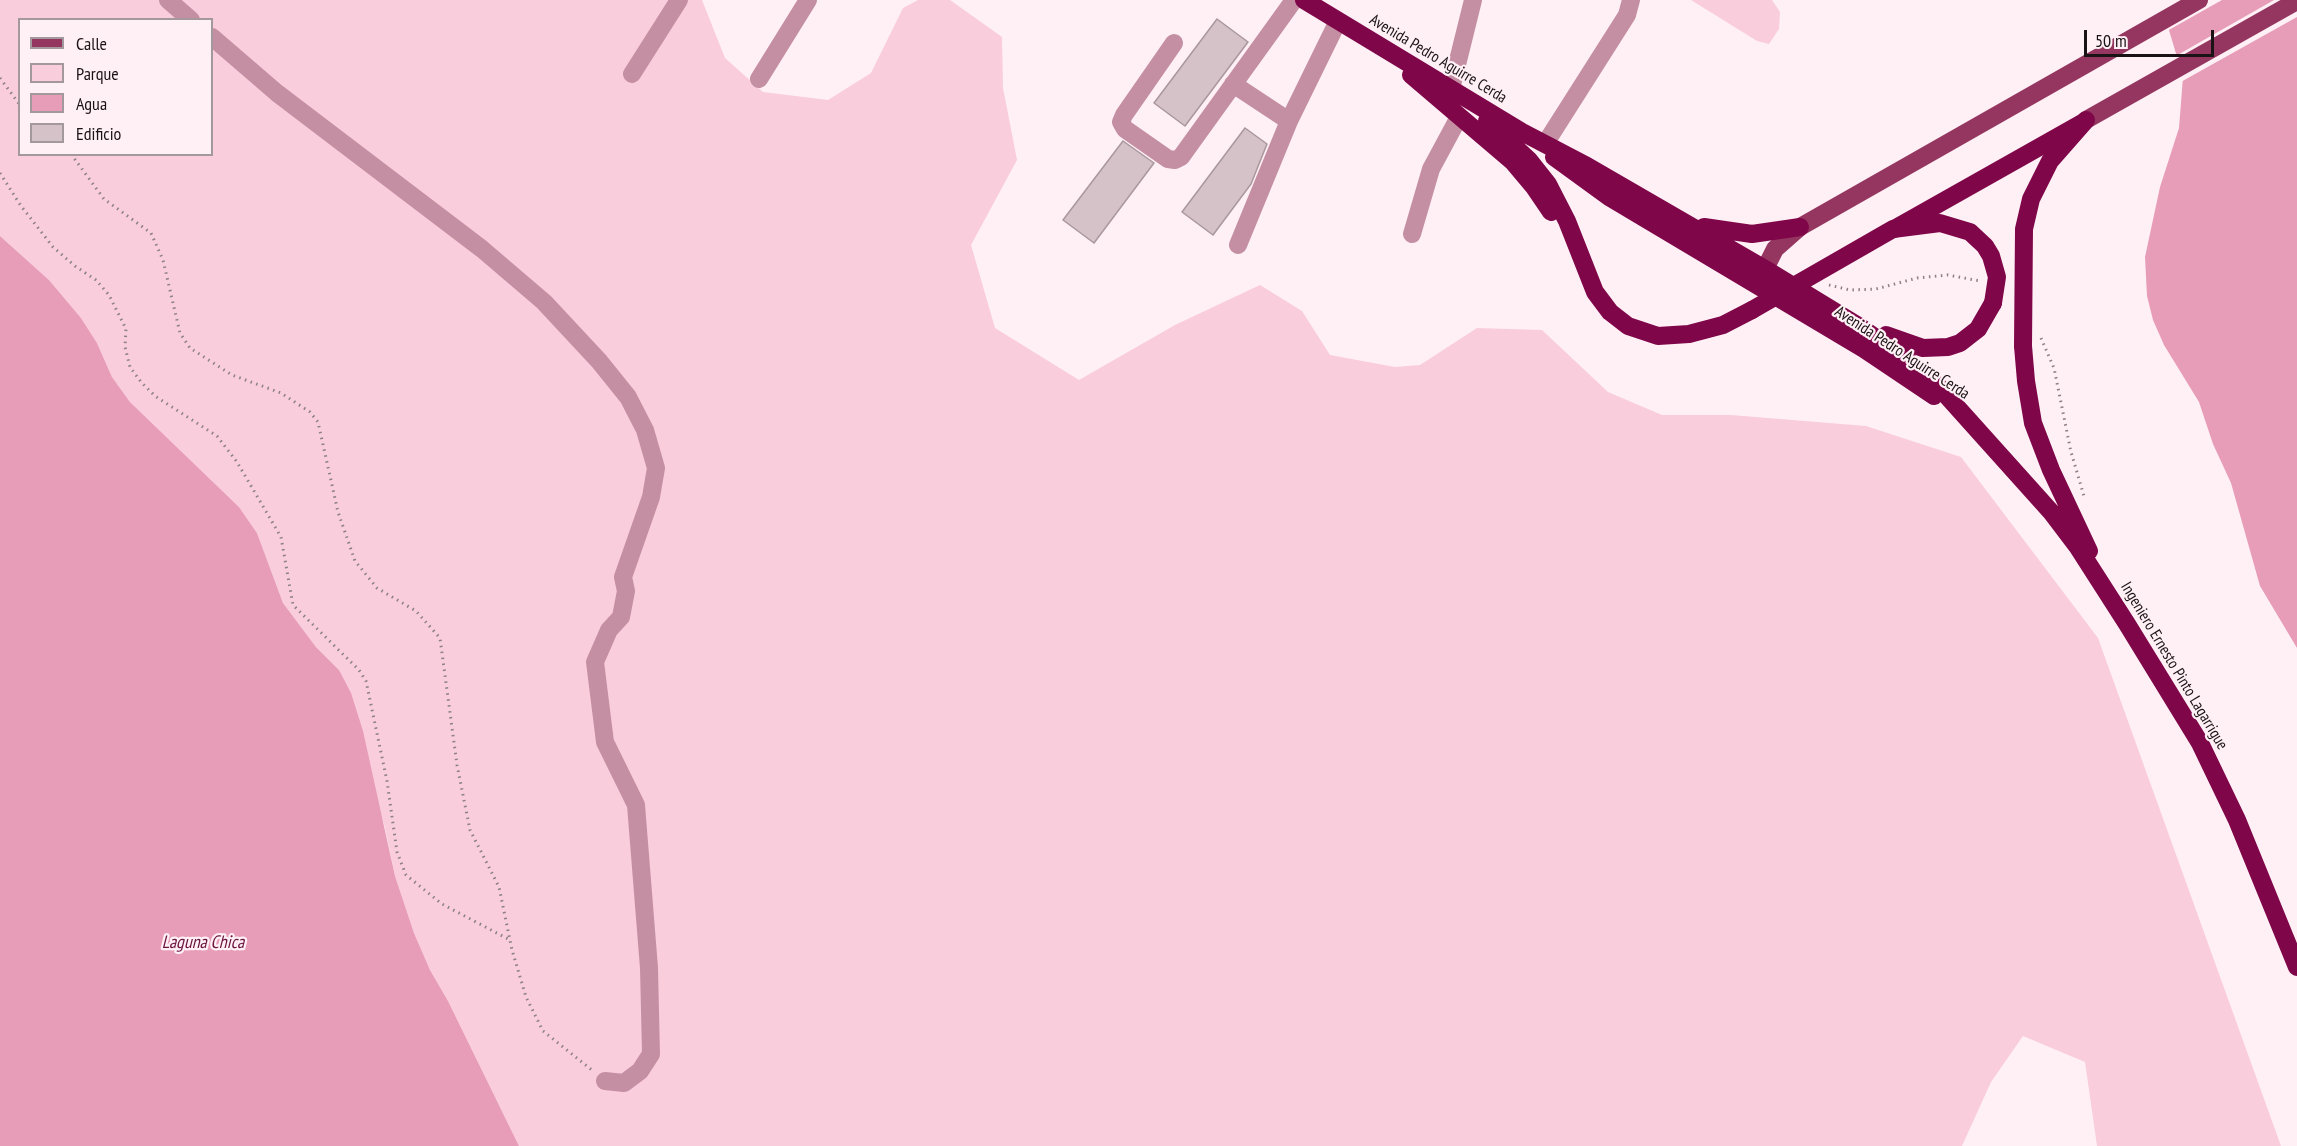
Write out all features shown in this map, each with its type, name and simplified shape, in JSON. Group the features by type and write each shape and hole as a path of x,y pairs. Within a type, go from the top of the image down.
{"highway":[{"name":"Avenida Pedro Aguirre Cerda","path":"1304,0 1522,132 1685,221 1762,278 1965,418"},
{"path":"1379,45 1459,117 1500,150 1534,187 1583,265"},
{"path":"1451,89 1506,138 1539,172 1567,221 1595,292 1610,312 1628,326 1647,334 1674,336 1697,333 1723,325 1752,310 2086,120"},
{"path":"2086,120 2050,160 2031,199 2024,244 2024,346 2026,381 2036,431 2101,581"},
{"name":"Avenida Pedro Aguirre Cerda","path":"1522,132 1609,197 1860,327 1928,377 1965,418"},
{"path":"1685,221 1714,230 1752,234 1800,227"},
{"path":"1860,327 1913,346 1936,349 1948,347 1960,343 1978,329 1993,303 1996,289 1995,266 1985,246 1970,232 1940,223 1893,230"},
{"name":"Ingeniero Ernesto Pinto Lagarrigue","path":"1965,418 2052,513 2101,581 2200,743 2237,820 2297,967"}],"main road":[{"path":"1762,278 1775,249 1800,227 2199,0"},
{"path":"2086,120 2297,1"}],"street":[{"path":"168,0 189,18"},
{"path":"632,74 680,0"},
{"path":"759,79 808,0"},
{"path":"1174,43 1121,122 1125,129 1168,159 1181,157 1294,0"},
{"path":"1451,89 1473,0"},
{"path":"1545,144 1627,15 1631,0"},
{"path":"1238,245 1289,121 1338,21"},
{"path":"213,38 277,93 482,249 544,302 599,361 628,398 645,430 657,468 651,497 623,577 626,591 621,617 609,630 595,662 605,742 636,805 649,968 651,1054 640,1071 624,1083 605,1081"},
{"path":"1233,84 1289,121"},
{"path":"1412,234 1431,169 1459,117"}],"path":[{"path":"0,78 18,102"},
{"path":"72,156 104,199 151,233 163,260 180,333 190,348 232,375 281,393 310,412 318,422 333,494 355,561 377,588 416,611 440,638 458,765 470,830 499,887 510,940 526,997 543,1031 605,1081"},
{"path":"0,173 21,206 53,247 96,280 109,296 126,329 125,347 130,367 141,382 155,396 217,436 237,462 281,537 293,605 359,670 366,681 387,782 397,852 406,875 442,904 510,940"},
{"path":"1822,282 1842,289 1859,291 1948,274 1987,284"},
{"path":"2036,331 2051,358 2071,452 2087,504"}],"green space":[{"path":"0,0 702,0 725,58 763,92 828,100 871,73 903,8 918,0 950,0 1002,37 1003,88 1017,160 971,245 995,328 1079,380 1175,325 1260,285 1302,311 1330,355 1395,367 1420,365 1477,328 1542,330 1608,392 1662,415 1731,415 1866,426 1961,457 2098,638 2281,1146 2097,1146 2085,1062 2023,1036 1991,1082 1962,1146 519,1146 448,1001 430,970 414,933 395,876 385,828 339,670 316,647 283,603 257,533 239,507 130,402 112,377 97,343 81,318 49,280 0,236"},
{"path":"1691,0 1772,0 1780,12 1779,29 1769,44 1757,41"}],"water":[{"path":"2160,0 2297,0 2297,648 2260,586 2231,483 2213,444 2199,402 2164,345 2153,320 2147,296 2145,257 2160,187 2179,128 2183,77"},
{"name":"Laguna Chica","path":"0,236 49,280 81,318 97,343 112,377 130,402 239,507 257,533 283,603 316,647 339,670 351,693 363,731 395,876 414,933 430,970 448,1001 519,1146 0,1146"}],"pier":[{"path":"2157,0 2222,0 2167,31"},
{"path":"2274,0 2297,0 2297,17 2179,83 2174,57"}],"building":[{"path":"1217,19 1248,42 1185,126 1154,103"},
{"path":"1245,128 1267,144 1251,184 1213,235 1182,212"},
{"path":"1123,141 1154,163 1094,243 1063,220"}]}
